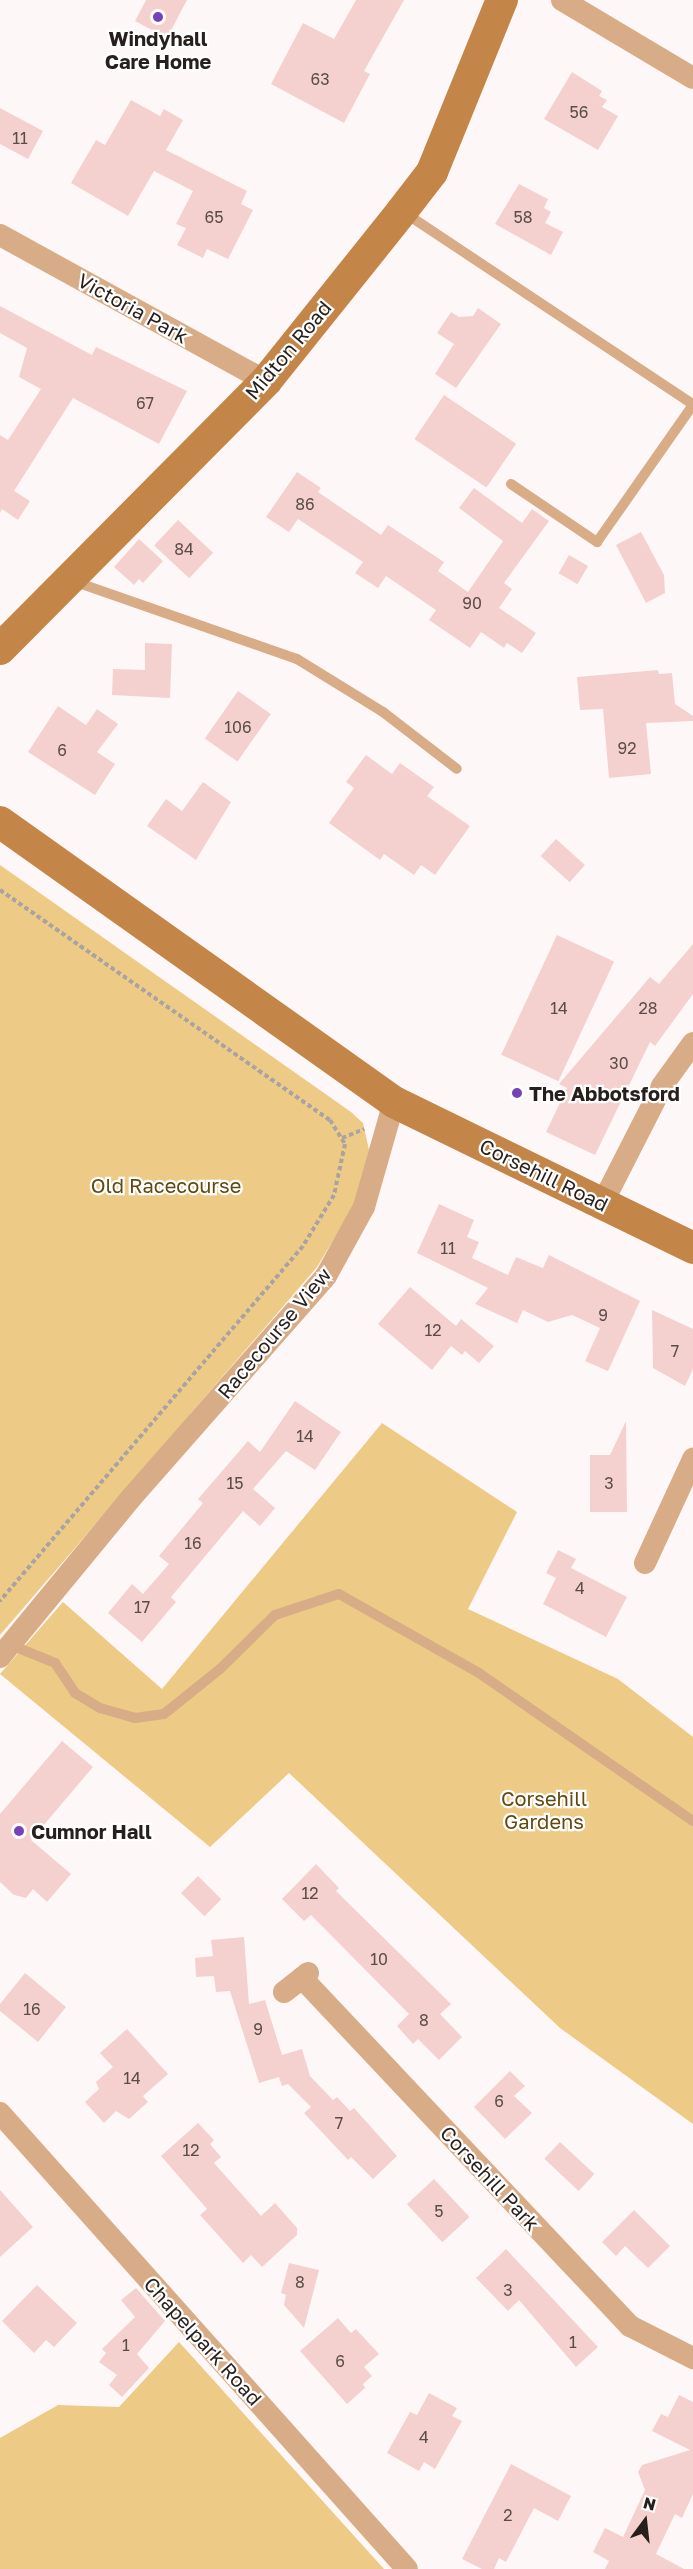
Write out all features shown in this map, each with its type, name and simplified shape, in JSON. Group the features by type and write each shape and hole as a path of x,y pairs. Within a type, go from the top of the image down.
{"street":[{"name":"Midton Road","path":"0,649 266,381 402,211 432,172 502,0"},
{"path":"562,0 693,78"},
{"name":"Victoria Park","path":"0,235 266,381"},
{"path":"0,822 394,1102"},
{"path":"602,1204 662,1086 693,1043"},
{"name":"Corsehill Road","path":"394,1102 693,1248"},
{"name":"Racecourse View","path":"5,1651 131,1498 326,1276 364,1207 394,1102"},
{"path":"645,1563 693,1459"},
{"name":"Corsehill Park","path":"284,1992 305,1975 630,2326 693,2358"},
{"name":"Chapelpark Road","path":"0,2113 407,2569"}],"lane":[{"path":"402,211 693,404 597,542 511,484"},
{"path":"67,579 297,658 392,718 457,769"},
{"path":"5,1651 55,1663 75,1693 100,1708 135,1718 164,1714 220,1670 275,1615 339,1594 479,1673 693,1821"}],"path":[{"path":"0,890 330,1120 342,1138 345,1157 334,1195 303,1246 0,1601"},
{"path":"342,1138 366,1128"}],"green space":[{"name":"Old Racecourse","path":"0,865 351,1112 363,1123 369,1150 355,1204 317,1267 0,1635"},
{"name":"Corsehill Gardens","path":"382,1423 517,1512 468,1609 618,1679 693,1737 693,2124 560,2028 289,1773 210,1847 0,1674 63,1602 162,1689"},
{"path":"179,2342 384,2569 0,2569 0,2438 58,2405 119,2407"}],"building":[{"name":"Windyhall Care Home","path":"146,0 187,0 167,38 135,21"},
{"path":"356,0 404,0 364,71 370,74 344,123 271,84 303,23 334,39"},
{"path":"572,72 602,91 599,96 607,100 602,107 618,116 598,150 544,119"},
{"path":"131,100 160,116 164,109 183,120 166,150 247,191 241,204 253,210 228,259 207,249 203,258 177,245 186,228 176,224 193,191 154,171 128,216 71,183 96,140 105,145"},
{"path":"0,108 43,131 28,159 0,144"},
{"path":"519,184 548,199 544,208 551,212 545,223 563,232 551,255 495,224"},
{"path":"0,306 92,355 96,347 187,391 159,444 73,398 14,491 30,501 18,520 2,509 0,513 0,435 8,440 41,389 19,377 27,348 0,333"},
{"path":"478,308 501,324 456,388 435,374 454,344 437,333 451,312 459,317 473,316"},
{"path":"444,395 516,444 486,488 414,439"},
{"path":"297,472 321,488 318,492 381,535 388,525 444,562 438,571 468,592 503,541 459,508 474,488 522,523 532,509 549,521 504,583 512,589 499,608 536,633 522,653 507,643 504,648 481,632 470,648 429,620 436,610 386,576 378,588 355,573 363,562 298,519 289,532 266,517"},
{"path":"178,520 213,553 189,578 154,546"},
{"path":"641,532 664,575 665,593 646,603 616,545"},
{"path":"139,539 163,561 143,583 139,579 134,585 114,567"},
{"path":"569,555 588,566 578,584 558,573"},
{"path":"145,643 172,644 170,698 112,695 113,669 145,670"},
{"path":"658,670 659,674 672,673 675,704 693,716 693,721 646,723 651,774 609,778 603,709 580,710 577,677"},
{"path":"238,691 271,714 237,761 205,739"},
{"path":"58,706 86,725 97,709 118,724 97,752 115,764 95,795 28,752"},
{"path":"366,755 392,774 400,763 434,787 427,796 470,826 435,875 421,865 414,875 384,854 380,860 329,823 354,788 346,782"},
{"path":"203,782 231,802 196,860 147,826 166,799 182,811"},
{"path":"556,839 585,865 570,882 541,856"},
{"path":"557,935 614,962 558,1081 501,1055"},
{"path":"693,944 693,994 655,1046 650,1042 595,1155 546,1132 567,1088 559,1084 650,977 659,984"},
{"path":"439,1204 474,1220 467,1237 479,1242 472,1258 508,1275 516,1257 543,1268 549,1255 640,1301 608,1371 585,1361 600,1328 572,1315 548,1322 523,1310 517,1323 475,1304 488,1288 417,1253"},
{"path":"410,1287 456,1326 461,1319 494,1346 479,1363 465,1351 462,1355 451,1346 432,1370 378,1324"},
{"path":"652,1310 693,1329 693,1369 685,1386 653,1368"},
{"path":"295,1401 341,1432 315,1470 286,1451 253,1489 275,1508 260,1526 243,1511 171,1597 176,1602 142,1642 108,1613 132,1584 143,1594 169,1564 159,1556 203,1503 198,1499 248,1441 260,1452"},
{"path":"626,1421 627,1512 590,1512 590,1455 610,1455"},
{"path":"558,1550 576,1559 571,1568 627,1597 606,1637 543,1604 556,1578 546,1573"},
{"name":"Cumnor Hall","path":"62,1741 93,1767 31,1840 71,1874 47,1902 33,1889 26,1898 14,1895 0,1882 0,1814"},
{"path":"316,1864 339,1888 336,1891 451,2004 440,2014 462,2037 439,2060 418,2039 413,2044 397,2026 409,2014 311,1915 304,1921 282,1899"},
{"path":"198,1876 221,1899 204,1916 181,1893"},
{"path":"244,1937 249,2004 265,2000 282,2055 302,2049 310,2076 333,2100 337,2097 350,2111 354,2108 397,2156 373,2179 351,2157 348,2160 304,2113 311,2107 288,2084 282,2086 279,2077 259,2083 230,1991 216,1992 214,1976 196,1977 195,1958 213,1956 211,1940"},
{"path":"25,1973 66,2007 38,2042 0,2011 0,2004"},
{"path":"127,2029 168,2074 143,2096 148,2102 129,2119 116,2111 104,2123 85,2102 99,2089 96,2082 113,2067 100,2053"},
{"path":"510,2071 525,2086 514,2096 532,2113 505,2139 474,2107"},
{"path":"198,2123 214,2140 210,2144 221,2157 214,2163 261,2216 275,2203 297,2228 297,2235 262,2267 251,2255 243,2263 200,2215 207,2209 161,2156"},
{"path":"560,2142 594,2174 579,2191 544,2159"},
{"path":"434,2179 469,2217 442,2242 407,2204"},
{"path":"0,2190 33,2227 0,2257"},
{"path":"634,2210 670,2246 648,2268 625,2246 616,2256 602,2242"},
{"path":"506,2249 598,2347 576,2367 519,2300 508,2311 476,2278"},
{"path":"289,2263 319,2270 304,2328 284,2305 286,2295 281,2293"},
{"path":"37,2285 77,2323 54,2347 46,2340 34,2353 2,2321"},
{"path":"136,2288 165,2321 137,2354 149,2368 122,2397 109,2385 117,2375 99,2362 106,2353 102,2349 135,2317 121,2300"},
{"path":"338,2318 351,2333 356,2329 379,2354 364,2367 372,2376 363,2384 365,2388 347,2404 300,2351"},
{"path":"429,2393 457,2408 452,2416 462,2421 435,2469 424,2462 419,2471 387,2453 410,2412 417,2415"},
{"path":"679,2395 693,2402 693,2494 682,2518 675,2514 656,2554 684,2569 605,2569 609,2561 593,2552 605,2528 623,2537 645,2490 638,2472 642,2465 690,2450 652,2431 661,2414 668,2417"},
{"path":"511,2464 571,2496 558,2521 534,2508 506,2562 499,2558 494,2569 482,2569 462,2559"}],"place":[{"name":"Windyhall Care Home","path":"158,17"},
{"name":"The Abbotsford","path":"517,1093"},
{"name":"Cumnor Hall","path":"19,1831"}]}
